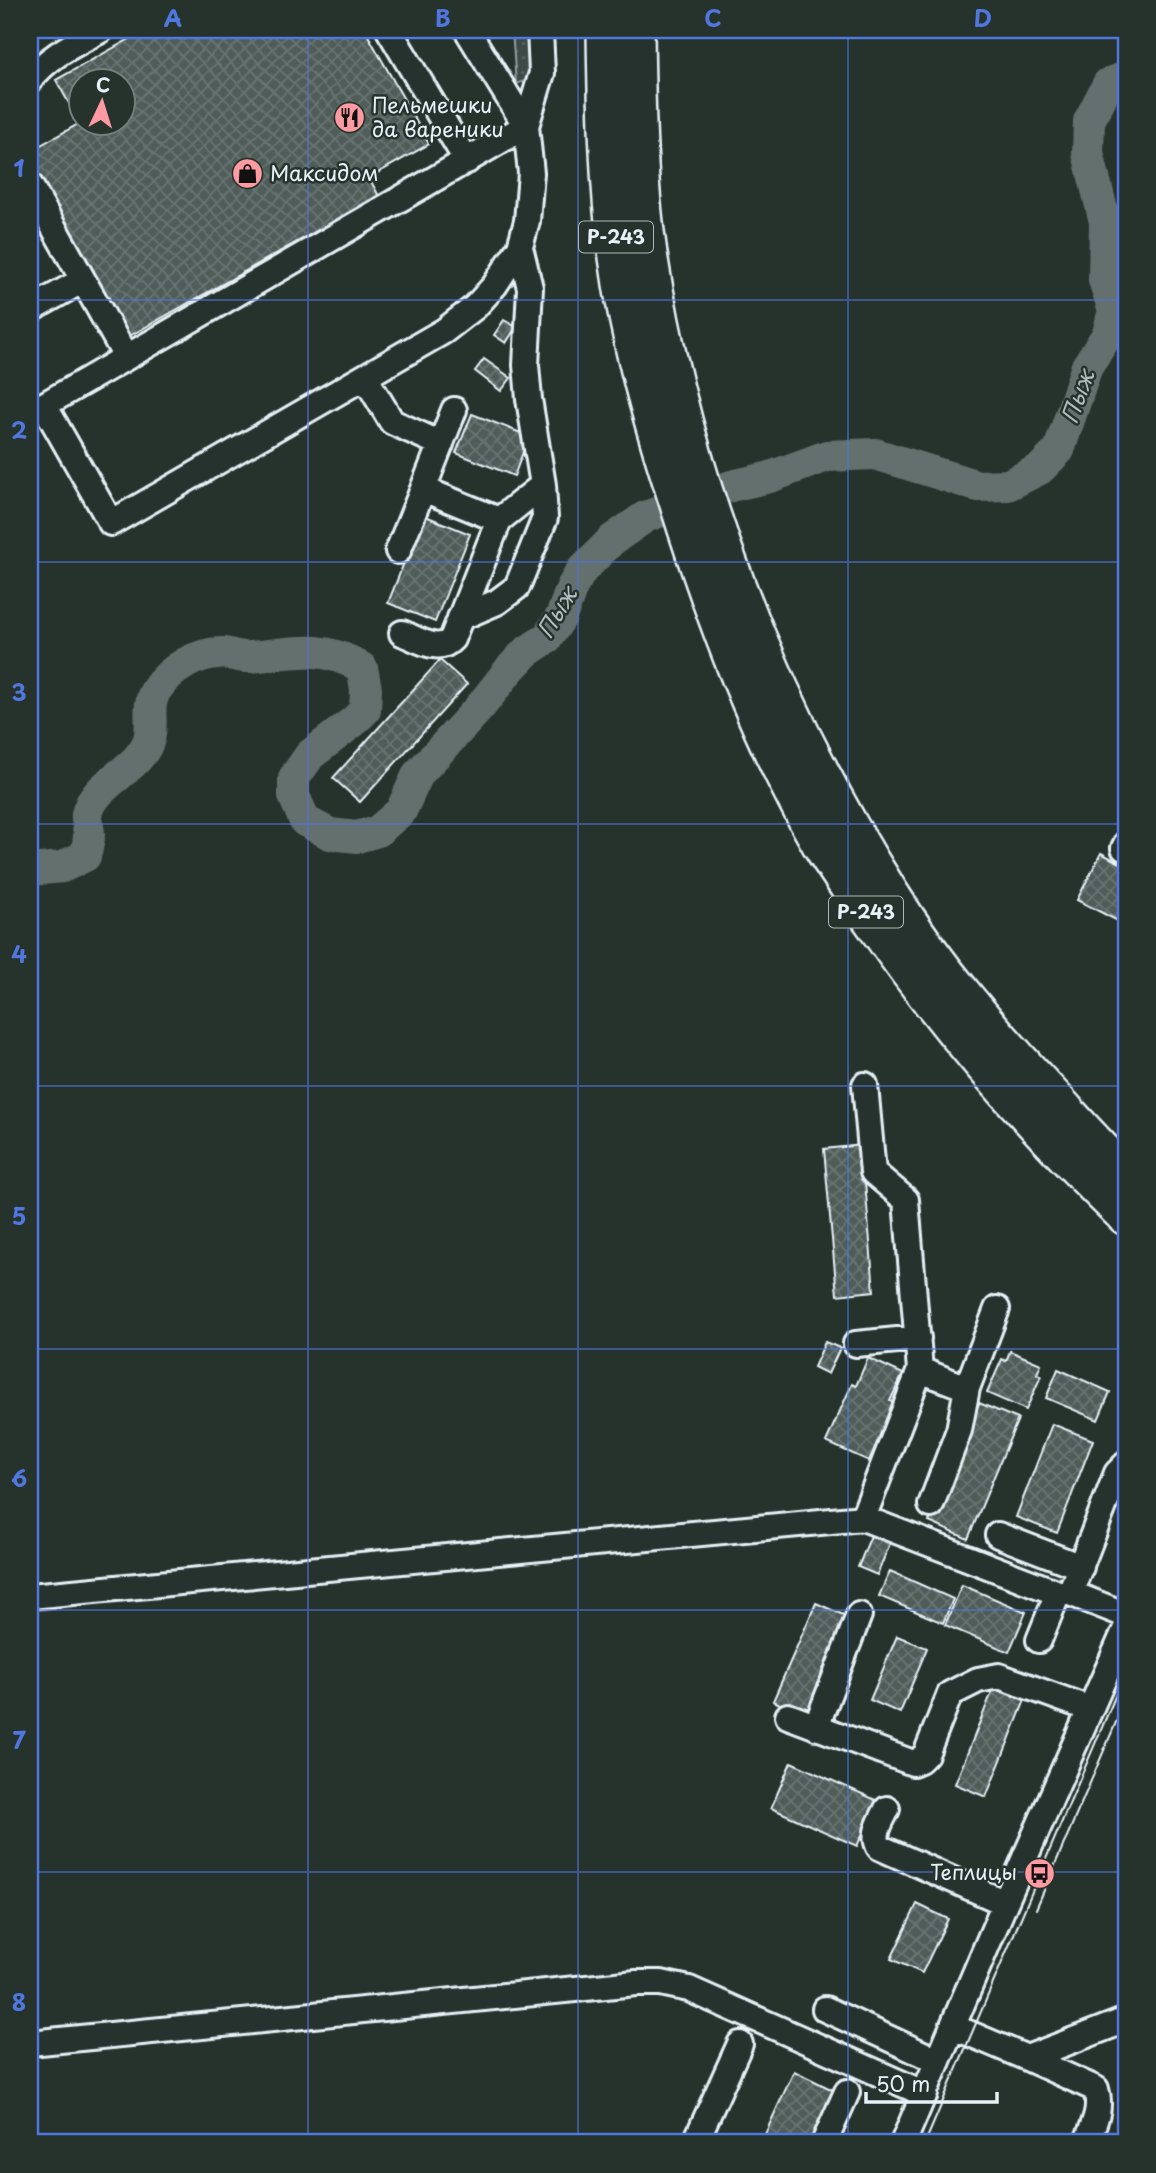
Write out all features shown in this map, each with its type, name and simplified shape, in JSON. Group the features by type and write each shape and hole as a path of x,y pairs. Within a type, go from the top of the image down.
{"highway":[{"name":"Р-243","path":"606,30 608,136 618,258 633,342 673,436 708,548 733,662 776,760 822,845 919,987 1011,1099 1126,1216"},
{"name":"Р-243","path":"635,30 640,183 663,336 673,436"},
{"name":"Р-243","path":"708,548 745,610 806,748 891,896 949,977 1026,1068 1126,1174"}],"street":[{"path":"30,80 40,66 54,56 101,30"},
{"path":"389,30 467,161"},
{"path":"467,30 526,127"},
{"path":"526,127 44,405 111,523 444,331 475,307 495,285 520,247 527,221 531,173 526,127 542,73 540,30"},
{"path":"30,185 127,358"},
{"path":"460,618 497,602 517,587 545,518 544,485 528,399 526,365 530,288 520,247"},
{"path":"30,310 83,280"},
{"path":"365,377 393,422 441,444"},
{"path":"398,551 454,410"},
{"path":"402,633 441,646 452,639 499,520 544,485"},
{"path":"423,489 499,520"},
{"path":"863,1518 920,1370 906,1200 873,1171 865,1085"},
{"path":"931,1505 960,1430 967,1388 997,1309"},
{"path":"856,1344 918,1338"},
{"path":"920,1370 967,1388"},
{"path":"1040,1640 1081,1567 1117,1473 1126,1464"},
{"path":"30,1596 863,1518 1126,1615"},
{"path":"998,1535 1081,1567"},
{"path":"816,1727 859,1615"},
{"path":"904,2143 1005,1903 1126,1628"},
{"path":"788,1716 913,1762 926,1754 950,1695 990,1676 1011,1679 1090,1709"},
{"path":"887,1809 876,1833 879,1847 1005,1903"},
{"path":"30,2043 636,1983 661,1983 689,1989 925,2094"},
{"path":"825,2009 938,2062"},
{"path":"1027,2058 1126,2020"},
{"path":"954,2027 1096,2088 1100,2102 1097,2119 1086,2143"},
{"path":"695,2143 740,2044"},
{"path":"824,2143 847,2092"}],"shaded area":[{"path":"512,30 532,30 530,79 516,84"}],"building":[{"path":"146,30 365,30 429,144 369,178 379,196 126,338 30,167 30,151 66,131 66,136 136,136 136,66 81,66"},
{"path":"66,74 66,98 56,80"},
{"path":"504,320 516,327 506,343 494,335"},
{"path":"484,359 511,378 501,391 475,371"},
{"path":"472,414 529,436 514,476 456,453"},
{"path":"423,515 470,534 435,622 388,603"},
{"path":"440,660 467,684 360,802 333,778"},
{"path":"1101,853 1126,866 1126,925 1077,900"},
{"path":"862,1145 874,1291 837,1295 824,1149"},
{"path":"825,1342 840,1348 828,1374 814,1367"},
{"path":"1010,1351 1041,1364 1037,1374 1041,1376 1026,1410 987,1393 1002,1359 1006,1361"},
{"path":"868,1358 903,1374 890,1401 895,1403 869,1461 826,1442 852,1384 856,1386"},
{"path":"1058,1369 1110,1392 1098,1420 1046,1398"},
{"path":"979,1403 1018,1419 968,1539 929,1522"},
{"path":"1052,1424 1093,1440 1057,1533 1016,1517"},
{"path":"872,1533 891,1541 877,1575 858,1567"},
{"path":"890,1571 953,1599 943,1623 879,1596"},
{"path":"962,1585 1026,1612 1009,1652 945,1625"},
{"path":"816,1603 848,1617 806,1715 773,1701"},
{"path":"897,1636 927,1648 900,1713 870,1700"},
{"path":"994,1687 1025,1700 986,1797 955,1784"},
{"path":"791,1762 878,1801 857,1846 771,1808"},
{"path":"917,1904 948,1919 922,1973 891,1959"},
{"path":"794,2071 837,2092 813,2143 761,2143"}],"waterway":[{"name":"Пыж","path":"30,870 62,867 85,856 89,838 87,814 91,803 106,785 143,752 150,736 151,703 156,690 169,675 185,663 204,655 223,653 247,657 320,652 334,655 362,668 366,689 365,710 310,755 294,778 294,796 305,821 330,834 357,837 378,831 401,811 418,774 526,652 547,638 561,617 572,587 582,570 612,540 645,517 827,456 875,454 978,486 1008,485 1040,469 1059,450 1087,366 1108,334 1114,310 1104,280 1105,222 1088,153 1089,121 1108,84 1126,77"}],"tram line":[{"path":"925,2143 1126,1671"},
{"path":"1036,1909 1126,1699"}],"place":[{"name":"Пельмешки да вареники","path":"349,118"},
{"name":"Максидом","path":"247,174"},
{"name":"Теплицы","path":"1040,1873"}]}
